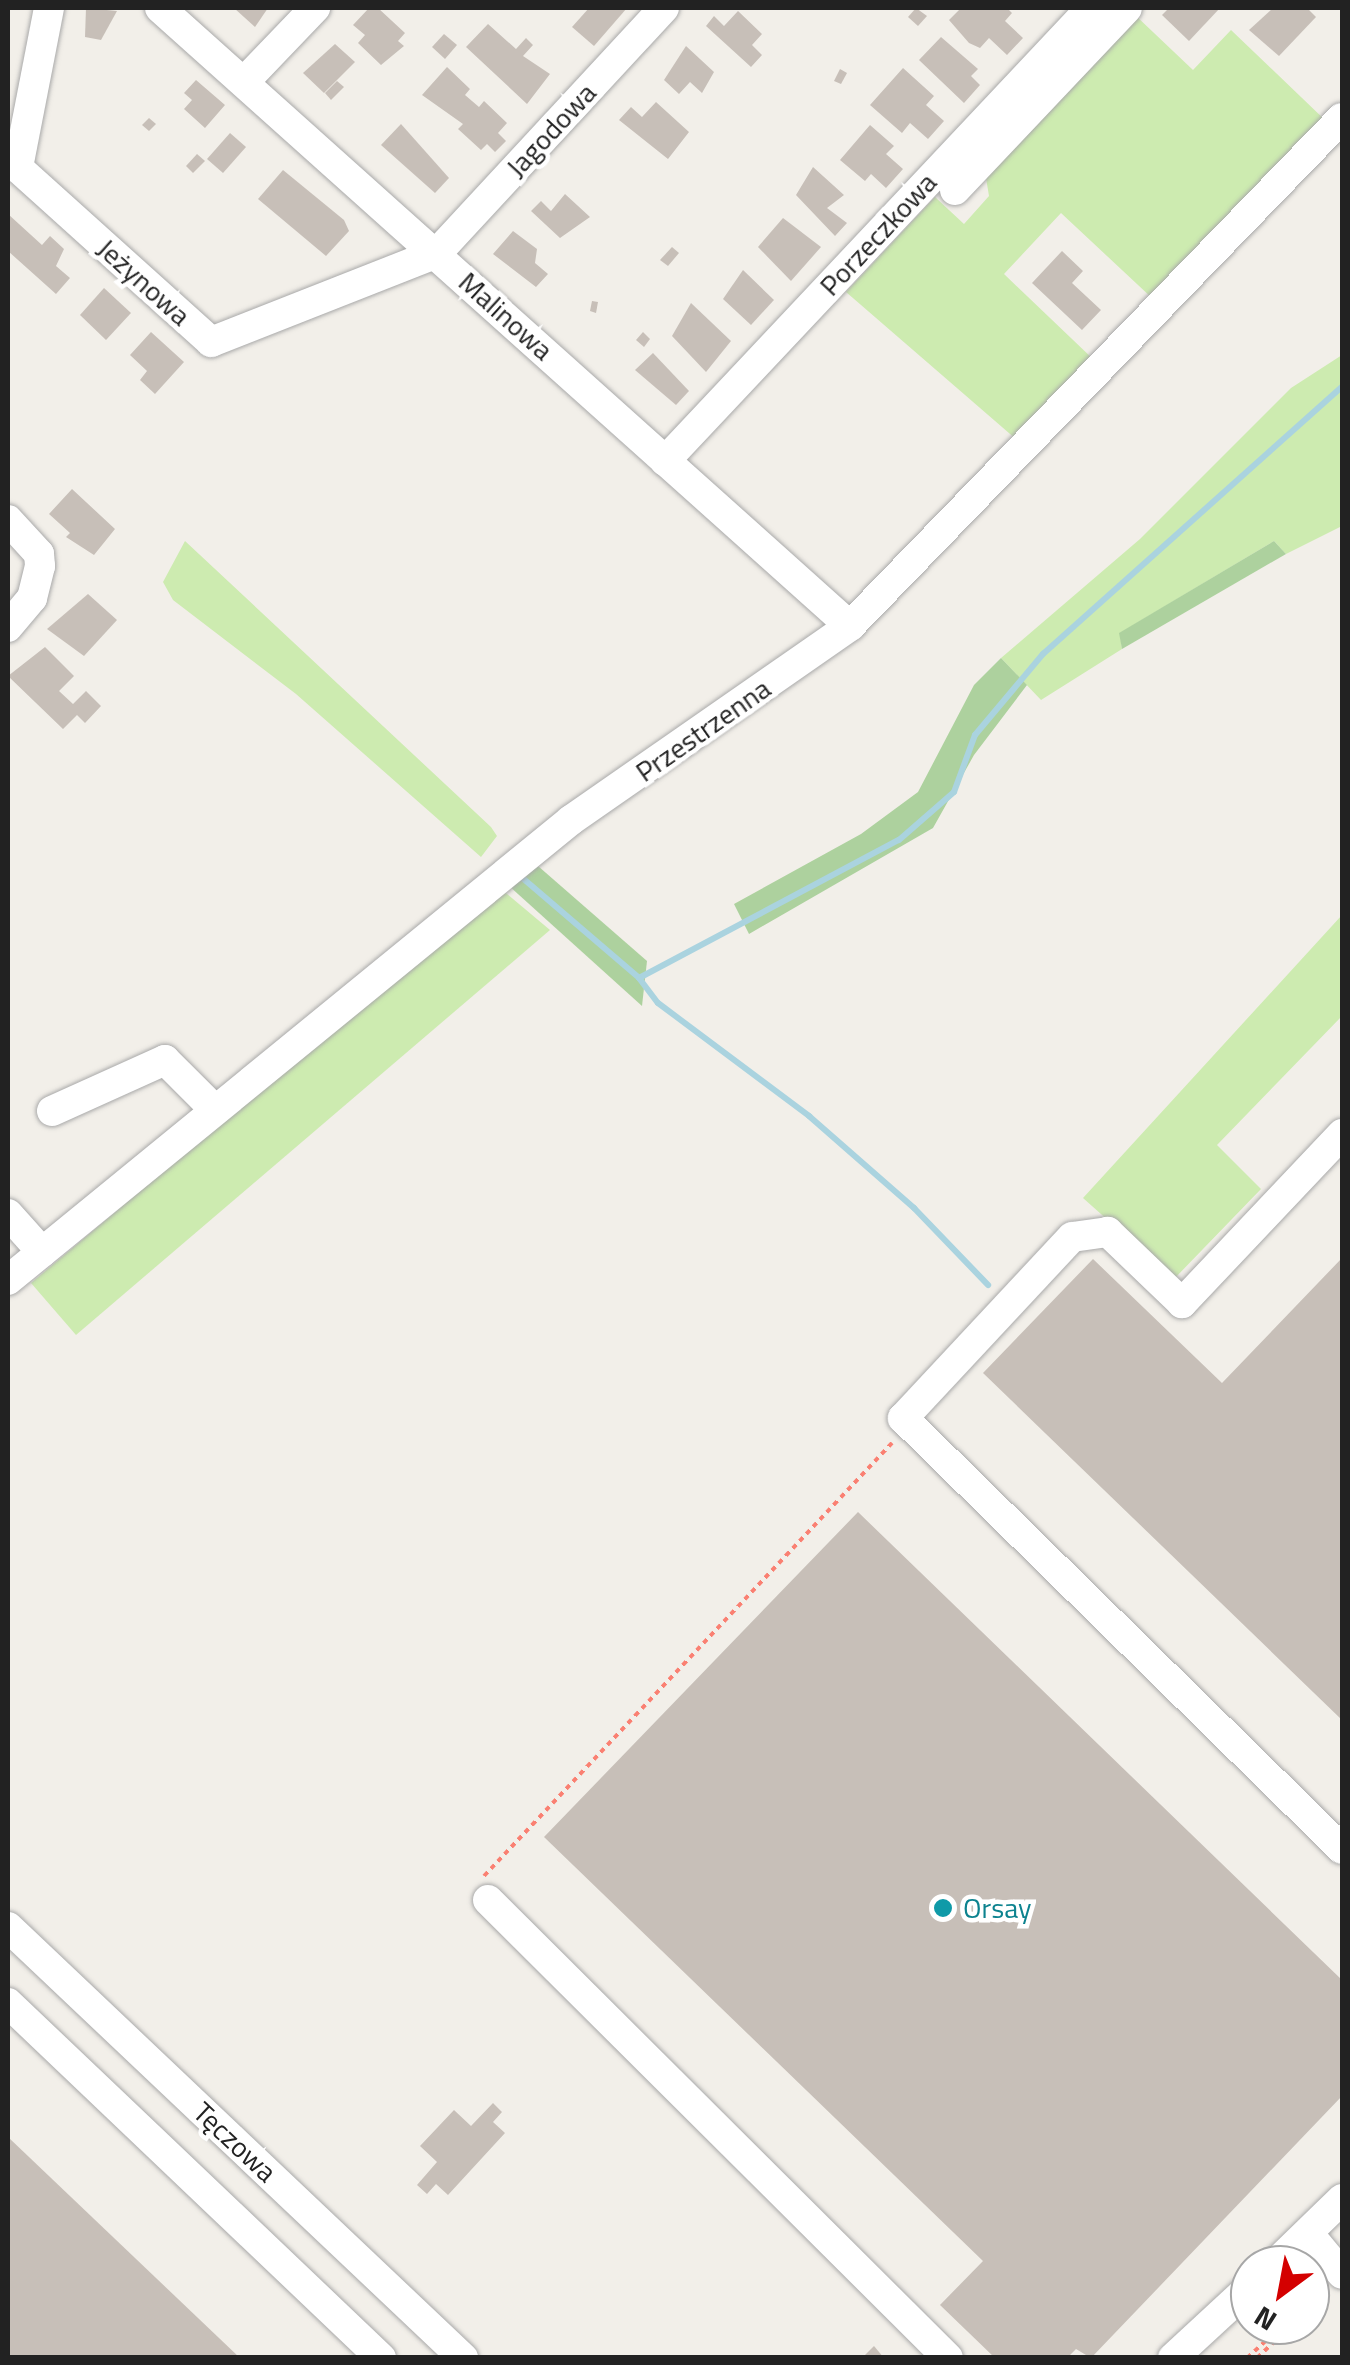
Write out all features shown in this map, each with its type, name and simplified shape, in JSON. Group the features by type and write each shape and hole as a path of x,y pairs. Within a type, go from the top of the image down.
{"street":[{"name":"Jeżynowa","path":"49,8 18,168 211,342 438,252"},
{"name":"Malinowa","path":"160,8 438,252 850,626"},
{"path":"244,82 315,8"},
{"name":"Jagodowa","path":"438,252 664,8"},
{"name":"Porzeczkowa","path":"666,461 1091,8"},
{"path":"955,190 1126,8"},
{"name":"Przestrzenna","path":"8,1280 571,820 850,626 1342,118"},
{"path":"8,627 37,585 39,554 18,530"},
{"path":"52,1111 165,1060 214,1110"},
{"path":"1342,1134 1182,1302 1108,1232 1092,1229 1072,1237 903,1418 1342,1849"},
{"path":"8,1214 42,1252"},
{"path":"488,1900 948,2358"},
{"name":"Tęczowa","path":"8,1927 462,2358"},
{"path":"8,2003 381,2358"},
{"path":"1295,2245 1342,2199"},
{"path":"1308,2233 1342,2274"},
{"path":"1173,2358 1230,2305"}],"path":[{"path":"488,1900 475,1886 511,1843 909,1425"}],"green space":[{"path":"1134,14 1193,70 1231,30 1326,121 1153,299 1061,213 1004,274 1094,360 1017,440 846,292 935,197 964,224 989,196 985,172"},
{"path":"1342,355 1342,526 1286,554 1274,541 1120,633 1122,649 1041,700 1001,658 1140,539 1291,388"},
{"path":"185,541 491,827 497,836 481,857 296,694 173,600 163,582"},
{"path":"1274,541 1286,554 1122,649 1119,633"},
{"path":"1001,658 1027,685 974,755 933,828 749,934 734,904 861,834 918,792 974,685"},
{"path":"538,866 647,961 642,1006 508,885"},
{"path":"500,888 550,930 76,1335 31,1283"},
{"path":"1342,915 1342,1016 1217,1145 1261,1189 1174,1279 1083,1198"}],"building":[{"path":"86,8 117,11 101,40 85,37"},
{"path":"234,8 268,8 255,27"},
{"path":"369,8 378,8 405,33 398,41 404,46 381,65 358,43 365,35 353,25"},
{"path":"589,8 627,8 594,46 572,27"},
{"path":"916,8 927,16 918,26 908,17"},
{"path":"961,8 1007,8 1012,13 1005,21 1023,38 1007,55 989,38 980,48 969,43 949,20"},
{"path":"1169,8 1220,8 1189,41 1162,15"},
{"path":"1273,8 1307,8 1316,17 1279,56 1249,30"},
{"path":"738,11 762,34 752,45 762,55 751,67 706,26 714,16 724,26"},
{"path":"488,24 516,49 526,38 533,45 523,56 550,74 527,104 466,47"},
{"path":"444,34 457,45 445,59 432,47"},
{"path":"941,37 978,69 971,76 980,85 964,103 919,60"},
{"path":"335,44 355,62 324,93 303,73"},
{"path":"686,46 714,72 702,93 690,82 679,94 664,80"},
{"path":"447,67 470,89 465,95 479,107 484,101 507,123 498,133 506,141 495,152 487,144 481,150 458,129 463,124 422,95"},
{"path":"903,68 934,96 926,105 944,121 928,139 910,123 902,133 870,105"},
{"path":"840,69 847,73 841,84 834,81"},
{"path":"196,80 225,105 205,128 184,109 192,100 184,93"},
{"path":"337,81 344,87 331,100 325,93"},
{"path":"656,102 689,132 668,159 619,120 631,107 642,117"},
{"path":"149,118 156,124 149,131 142,125"},
{"path":"401,124 449,178 435,193 381,145"},
{"path":"870,125 894,146 886,154 903,169 886,188 871,174 865,181 840,160"},
{"path":"230,133 246,147 223,173 207,159"},
{"path":"197,154 205,161 193,173 186,166"},
{"path":"813,167 844,195 827,208 847,223 835,236 796,195"},
{"path":"283,170 344,220 349,231 326,256 258,199"},
{"path":"565,194 590,217 560,238 531,211 541,201 551,211"},
{"path":"8,214 42,245 50,236 64,249 56,266 70,278 56,294 8,251"},
{"path":"783,218 821,247 791,281 758,247"},
{"path":"513,231 537,249 535,263 548,274 536,287 493,254"},
{"path":"672,247 679,253 668,266 660,260"},
{"path":"1062,251 1083,271 1072,283 1101,310 1082,330 1032,283"},
{"path":"743,270 774,300 751,325 723,299"},
{"path":"104,288 131,313 106,340 80,315"},
{"path":"592,301 598,302 596,313 590,311"},
{"path":"691,303 731,341 706,372 672,336"},
{"path":"151,332 184,362 155,394 140,380 147,371 130,355"},
{"path":"643,332 650,339 644,347 636,340"},
{"path":"653,353 689,391 676,405 635,370"},
{"path":"72,489 115,529 94,555 66,537 70,533 49,514"},
{"path":"88,594 117,620 84,656 47,629"},
{"path":"45,647 74,676 59,691 73,704 86,691 101,706 85,723 77,715 63,729 8,676"},
{"path":"1342,1258 1342,1720 983,1373 1093,1259 1222,1383"},
{"name":"Orsay","path":"858,1512 1342,1980 1342,2096 1091,2358 1076,2349 1067,2358 995,2358 940,2305 983,2261 544,1837"},
{"path":"493,2103 502,2112 493,2122 505,2133 448,2195 436,2184 427,2194 417,2185 437,2162 420,2146 454,2110 471,2126"},
{"path":"8,2137 240,2358 8,2358"},
{"path":"874,2346 884,2358 862,2358"}],"waterway":[{"path":"519,875 639,978 899,840 954,792 975,735 1043,654 1342,387"},
{"path":"639,978 658,1003 809,1116 914,1208 988,1285"}],"place":[{"name":"Orsay","path":"943,1908"}]}
